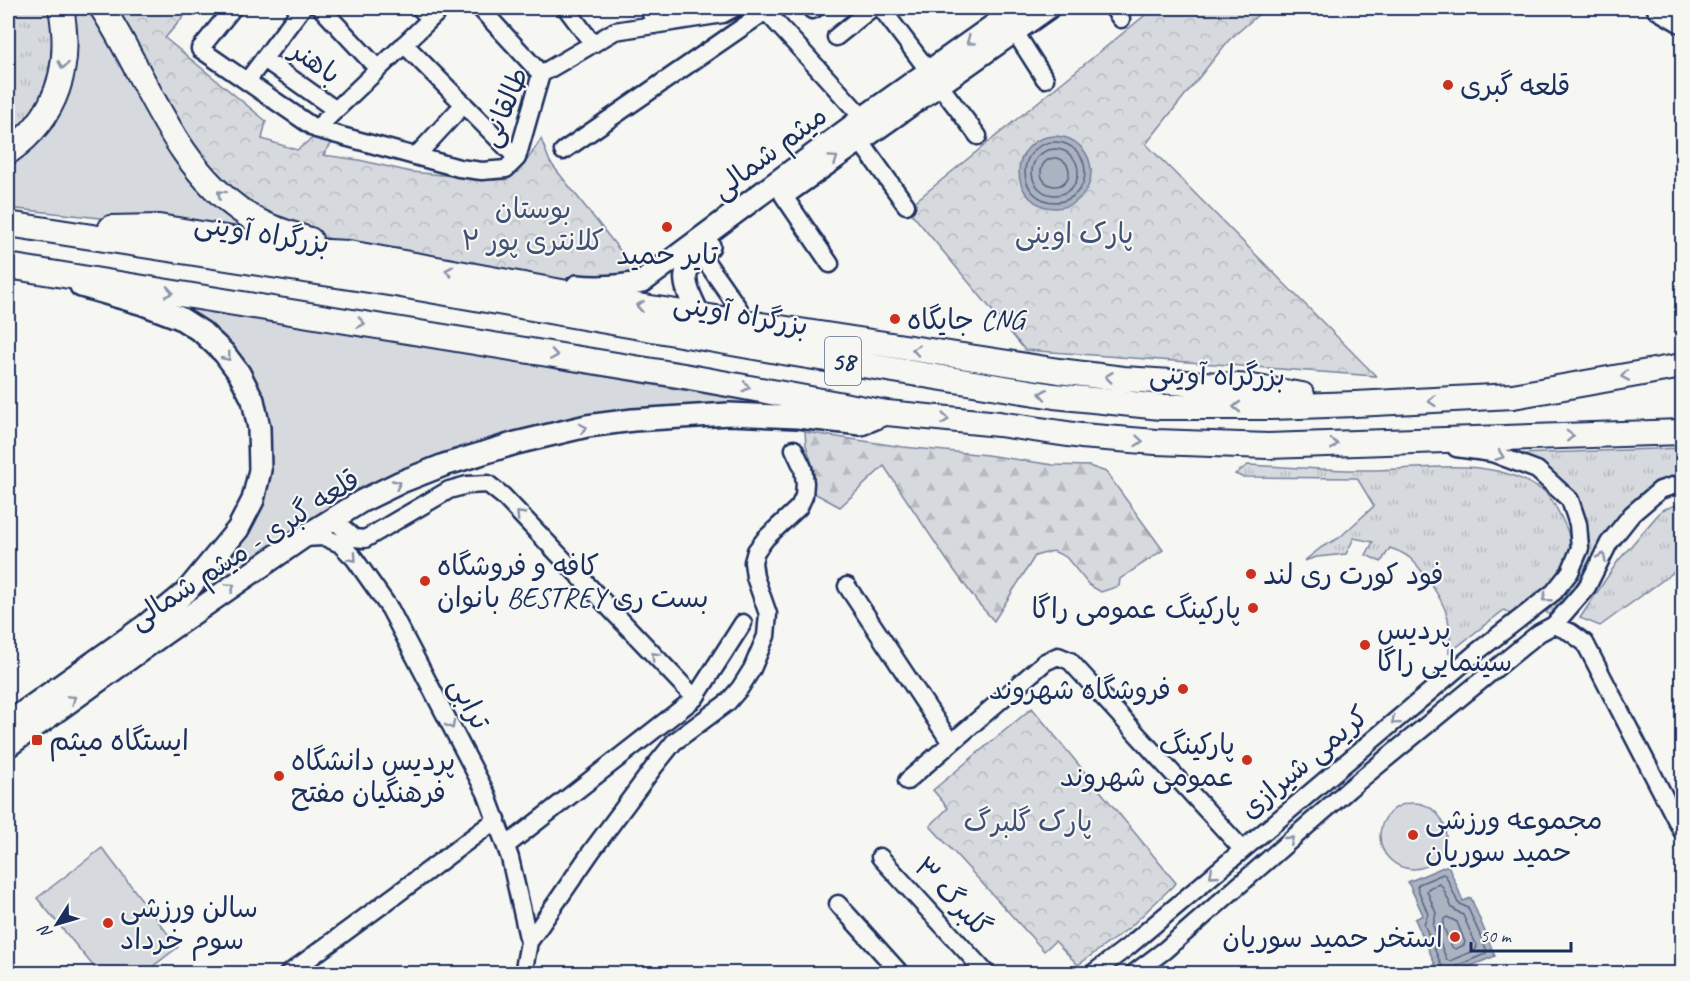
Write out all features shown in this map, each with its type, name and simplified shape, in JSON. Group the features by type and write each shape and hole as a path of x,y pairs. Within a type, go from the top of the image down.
{"highway":[{"path":"8,152 41,120 54,98 62,76 66,52 61,8"},
{"path":"102,8 129,53 166,125 190,161 215,188 246,214 272,228 349,254"},
{"name":"بزرگراه آوینی","path":"8,224 395,284 725,342 1054,396 1161,407 1354,405 1514,396 1683,366"},
{"path":"52,230 159,227 305,251 349,254 638,306 1059,371 1123,379 1252,387 1354,405"},
{"name":"58","path":"15,267 684,376 887,413 999,424 1081,436 1156,442 1268,446 1683,432"}],"main road":[{"name":"میثم شمالی","path":"699,315 686,284 686,272 700,253 860,141 1018,8"},
{"name":"میثم شمالی","path":"536,286 605,288 642,282 863,118 1015,32 1048,8"},
{"path":"1658,8 1683,22"},
{"name":"قلعه گبری - میثم شمالی","path":"8,746 159,626 238,529 253,500 260,470 261,448 253,400 239,373 224,352 202,332 180,318 143,304 15,267"},
{"name":"قلعه گبری - میثم شمالی","path":"8,723 159,626 333,519 372,496 444,465 516,443 587,426 633,420 729,414 798,417 861,424 887,413"}],"street":[{"name":"طالقانی","path":"233,8 200,49 316,129 459,168 482,171 506,169 517,158 541,74 615,31 726,10"},
{"path":"247,81 302,8"},
{"path":"321,8 378,69"},
{"path":"480,8 541,74"},
{"path":"566,8 593,44"},
{"path":"649,8 655,25"},
{"path":"836,37 872,8"},
{"path":"881,8 978,136"},
{"path":"563,151 764,9 863,118"},
{"path":"316,129 404,44 431,11"},
{"path":"1015,32 1045,79"},
{"path":"404,44 517,158"},
{"name":"باهنر","path":"264,59 336,110"},
{"path":"416,156 464,105"},
{"path":"860,141 906,205"},
{"path":"783,195 830,264"},
{"path":"700,253 739,309"},
{"name":"کریمی شیرازی","path":"1092,974 1129,946 1478,651 1554,592 1570,572 1580,548 1578,524 1570,500 1537,470 1492,453 1401,442"},
{"path":"523,974 529,942 591,852 654,767 674,742 728,702 752,669 766,636 768,614 755,577 753,562 756,551 766,538 799,507 804,496 803,468 794,448"},
{"path":"1683,483 1660,490 1632,514 1609,543 1587,587 1554,625 1570,632 1585,643 1683,831"},
{"path":"333,519 354,538 365,538 449,490 466,485 488,484 503,496 695,698"},
{"name":"ترابی","path":"302,538 324,537 340,544 354,558 390,609 481,783 497,819 506,846 529,942"},
{"path":"847,586 951,743"},
{"path":"1525,614 1539,633"},
{"path":"506,846 695,698 743,623"},
{"name":"کریمی شیرازی","path":"1133,974 1165,950 1349,789 1539,633 1554,625"},
{"path":"907,781 1045,662 1058,656 1070,661 1242,849"},
{"path":"288,974 497,819"},
{"name":"گلبرگ ۳","path":"879,857 987,974"},
{"path":"838,904 901,974"},
{"path":"1177,905 1194,925"}],"green space":[{"path":"8,8 54,8 60,48 36,116 8,146"},
{"path":"67,8 93,8 144,98 277,237 8,208 8,160 36,137"},
{"name":"بوستان کلانتری پور ۲","path":"110,8 176,8 185,15 165,38 266,121 262,139 297,150 318,134 332,143 323,155 359,160 411,172 495,180 509,178 515,173 541,139 550,162 641,277 576,282 550,278 327,238 306,233 266,216 213,177"},
{"name":"پارک اوینی","path":"1154,8 1266,8 1229,40 1146,144 1376,376 1025,350 907,208"},
{"path":"161,304 190,305 804,411 485,442 173,616 250,522 259,401"},
{"path":"805,432 903,447 987,455 1053,465 1089,466 1106,472 1163,550 1120,579 1119,586 1101,592 1089,585 1066,557 1053,551 1035,556 994,621 946,559 884,466 840,507 814,493 814,470 806,445"},
{"path":"1682,448 1682,474 1661,482 1633,503 1613,524 1569,598 1550,616 1546,612 1570,586 1580,570 1588,543 1586,523 1580,506 1515,454"},
{"path":"1248,465 1360,470 1456,467 1496,471 1515,476 1544,491 1556,506 1569,538 1569,552 1565,565 1557,576 1535,597 1511,615 1504,610 1449,653 1450,634 1445,609 1428,580 1406,555 1390,548 1381,562 1366,555 1373,542 1354,538 1346,554 1317,557 1304,561 1322,547 1339,538 1374,506 1357,478 1242,477 1235,474"},
{"path":"1682,503 1682,566 1600,626 1580,618 1618,561 1662,510"},
{"name":"پارک گلبرگ","path":"1032,708 1176,883 1129,928 1078,965 1055,941 1044,951 930,826 948,808 933,790"},
{"name":"مجموعه ورزشی حمید سوریان","path":"1406,803 1420,803 1432,808 1441,817 1446,836 1444,849 1437,860 1420,869 1406,869 1394,864 1385,855 1380,843 1380,829 1385,817 1394,808"},
{"name":"سالن ورزشی سوم خرداد","path":"102,848 178,947 144,973 99,973 37,898"}],"water":[{"path":"1062,136 1081,146 1089,158 1091,172 1089,186 1081,198 1069,206 1048,208 1029,198 1021,186 1019,165 1029,146 1041,138"},
{"name":"استخر حمید سوریان","path":"1448,865 1463,901 1471,898 1495,956 1454,973 1439,973 1415,919 1423,915 1408,882"}],"place":[{"name":"قلعه گبری","path":"1448,85"},
{"name":"تایر حمید","path":"667,227"},
{"name":"جایگاه CNG","path":"895,319"},
{"name":"فود کورت ری لند","path":"1251,574"},
{"name":"کافه و فروشگاه بانوان BESTREY بست ری","path":"425,581"},
{"name":"پارکینگ عمومی راگا","path":"1253,608"},
{"name":"پردیس سینمایی راگا","path":"1365,645"},
{"name":"فروشگاه شهروند","path":"1183,689"},
{"name":"ایستگاه میثم","path":"37,740"},
{"name":"پارکینگ عمومی شهروند","path":"1247,760"},
{"name":"پردیس دانشگاه فرهنگیان مفتح","path":"279,776"},
{"name":"مجموعه ورزشی حمید سوریان","path":"1413,835"},
{"name":"سالن ورزشی سوم خرداد","path":"108,923"},
{"name":"استخر حمید سوریان","path":"1455,937"}]}
